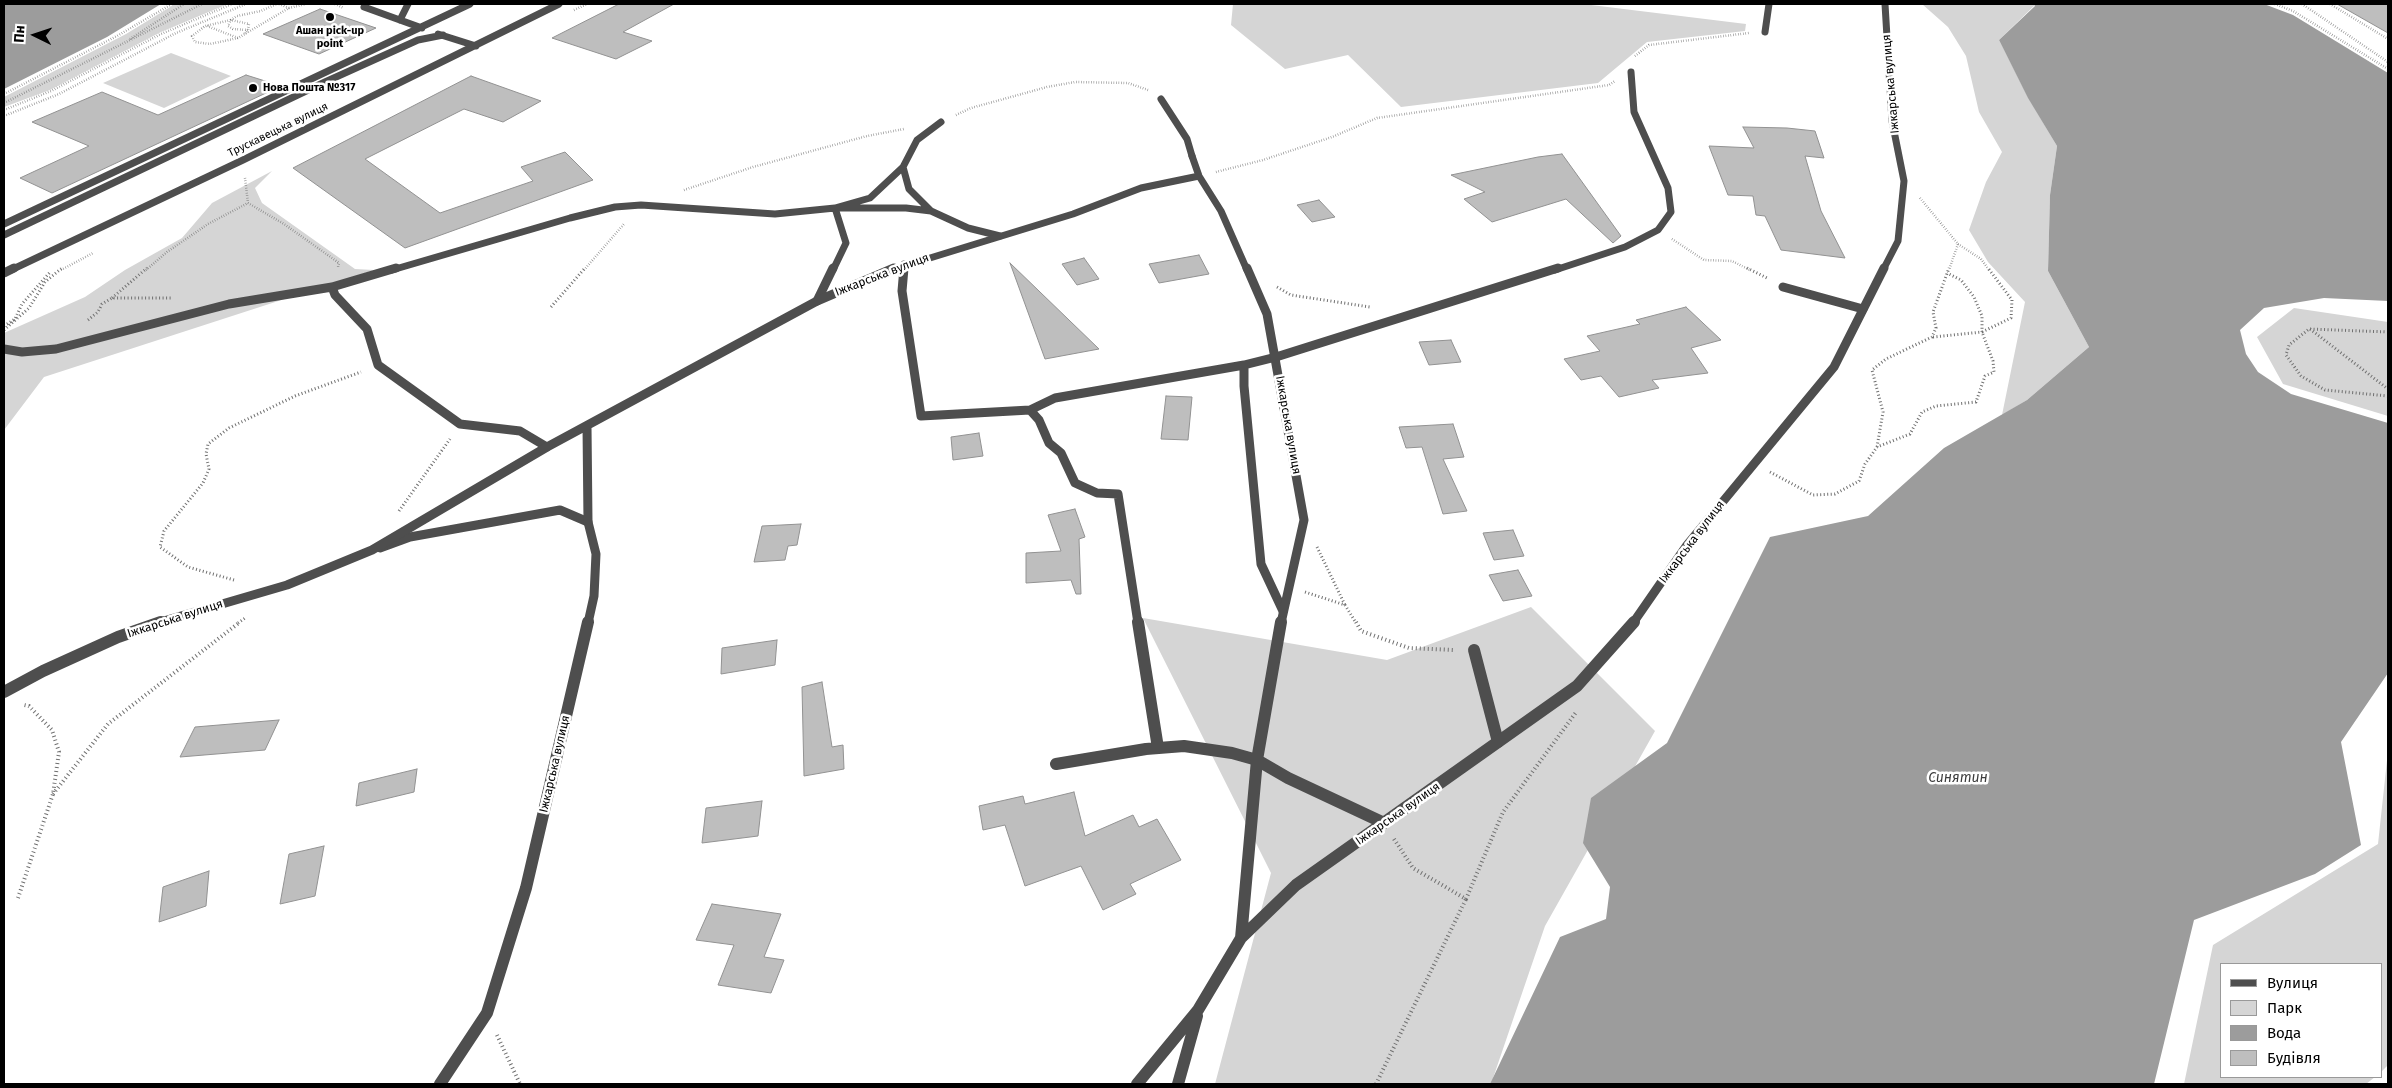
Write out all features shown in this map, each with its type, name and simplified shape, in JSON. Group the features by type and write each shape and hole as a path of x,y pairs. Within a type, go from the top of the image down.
{"street":[{"path":"400,20 408,4"},
{"path":"4,224 470,4"},
{"name":"Трускавецька вулиця","path":"4,273 560,4"},
{"path":"1764,32 1769,4"},
{"name":"Іжкарська вулиця","path":"1138,1084 1198,1010 1241,938 1296,885 1578,686 1638,618 1687,545 1834,367 1898,241 1904,181 1892,121 1885,4"},
{"path":"364,7 476,46"},
{"path":"4,235 325,82 418,40 443,35"},
{"path":"904,264 902,292 921,416 1030,410 1055,398 1244,365 1276,357 1625,247 1658,230 1671,212 1668,188 1634,112 1631,72"},
{"path":"314,77 325,82"},
{"name":"Іжкарська вулиця","path":"1161,99 1187,138 1198,176 1222,211 1267,314 1304,520 1283,611 1257,760 1241,938"},
{"path":"835,208 870,198 903,167 917,140 941,122"},
{"path":"903,167 909,189 931,211"},
{"name":"Іжкарська вулиця","path":"4,692 43,671 118,638 167,620 287,585 372,550 547,447 817,301 904,264 1073,214 1141,188 1198,176"},
{"path":"4,350 22,352 56,349 229,304 332,287 570,218 615,207 641,205 775,214 835,208 906,208 931,211 968,228 1000,236"},
{"path":"817,301 846,243 835,208"},
{"path":"332,287 335,295 367,329 378,365 460,424 520,431 547,447"},
{"path":"1783,287 1863,309"},
{"path":"1244,365 1244,386 1261,564 1283,611"},
{"path":"1030,410 1039,420 1049,443 1061,453 1075,483 1098,493 1118,494 1158,748"},
{"name":"Іжкарська вулиця","path":"440,1084 487,1012 526,888 594,596 596,554 588,522 587,426"},
{"path":"372,550 410,537 560,510 588,522"},
{"path":"1474,650 1498,742"},
{"path":"1056,764 1158,748 1184,746 1232,753 1257,760 1288,778 1384,823"},
{"path":"1178,1084 1198,1010"}],"path":[{"path":"4,94 117,36 172,4"},
{"path":"120,46 152,23 184,4"},
{"path":"4,103 201,4"},
{"path":"4,110 51,91 160,34 232,4"},
{"path":"4,116 59,94 176,33 246,4"},
{"path":"289,8 278,4 261,11 205,26 192,36 196,42 220,43 238,38 289,8 306,4"},
{"path":"335,4 344,8"},
{"path":"2275,4 2294,11"},
{"path":"2286,4 2294,11 2388,69"},
{"path":"2302,4 2388,62"},
{"path":"2330,4 2388,39"},
{"path":"231,20 249,24 248,30 244,34"},
{"path":"231,20 228,26 233,29 248,30"},
{"path":"152,23 161,24"},
{"path":"199,23 238,38"},
{"path":"1198,176 1263,160 1332,137 1377,118 1609,85 1631,72 1630,60 1649,45 1764,32"},
{"path":"678,192 753,167 867,136 941,122 972,108 1047,87 1076,82 1128,83 1146,88 1161,99"},
{"path":"1754,463 1813,495 1835,494 1859,481 1865,464 1877,447 1883,412 1874,384 1872,370 1886,359 1932,337 1982,332 2011,318 2012,300 1981,259 1958,244 1937,216 1904,181"},
{"path":"246,188 248,204"},
{"path":"248,204 284,224 339,263 332,287"},
{"path":"112,298 167,252 208,224 248,204"},
{"path":"550,306 641,205"},
{"path":"1658,230 1704,260 1732,261 1783,287"},
{"path":"1932,337 1936,328 1933,312 1958,244"},
{"path":"1248,272 1291,295 1373,307"},
{"path":"1877,447 1910,434 1922,412 1936,406 1976,402 1985,376 1994,372 1993,361 1982,332 1982,316 1974,297 1962,280 1947,273"},
{"path":"2388,332 2309,329 2288,345 2286,355 2301,376 2325,390 2388,396"},
{"path":"2309,329 2388,389"},
{"path":"237,581 188,567 160,547 164,531 203,484 209,469 206,454 208,444 229,428 295,396 378,365"},
{"path":"394,519 460,424"},
{"path":"1304,520 1345,605 1361,631 1409,648 1474,650"},
{"path":"1288,586 1345,605"},
{"path":"53,794 108,724 252,613"},
{"path":"1376,1084 1466,899 1503,812 1576,714 1578,686"},
{"path":"18,898 53,794 59,752 52,730 29,706 21,704"},
{"path":"1384,823 1413,868 1466,899"},
{"path":"487,1012 520,1084"}],"green space":[{"path":"175,4 228,4 161,32 50,90 4,107 4,97 126,34"},
{"path":"1233,4 1583,4 1746,24 1745,31 1647,42 1598,83 1401,107 1348,55 1285,69 1231,25"},
{"path":"1922,4 2035,5 1999,40 2028,97 2057,146 2050,195 2048,271 2089,347 2027,400 2002,415 2025,302 1988,262 1969,230 1986,182 2002,152 1979,112 1966,56 1948,27"},
{"path":"171,53 231,76 164,108 103,83"},
{"path":"272,171 255,188 262,203 355,269 374,270 44,377 4,430 4,333 85,297 125,270 182,238 212,203"},
{"path":"2294,308 2388,322 2388,416 2283,384 2257,337"},
{"path":"1531,607 1655,731 1545,926 1491,1084 1215,1084 1271,873 1143,618 1387,660"},
{"path":"2388,751 2388,1065 2382,1071 2382,963 2220,963 2220,1078 2374,1078 2366,1084 2184,1084 2213,945 2378,844"}],"water":[{"path":"4,4 161,4 107,37 4,89"},
{"name":"Синятин","path":"2034,4 2264,4 2293,15 2388,73 2388,301 2324,298 2264,308 2240,330 2246,354 2258,372 2291,394 2388,423 2388,673 2341,742 2361,845 2315,874 2194,920 2154,1084 1490,1084 1560,937 1606,919 1610,887 1583,843 1591,798 1667,743 1770,537 1868,516 1944,448 2027,400 2089,347 2048,271 2050,195 2057,146 2028,98 1999,40 2035,6"}],"building":[{"path":"619,4 674,4 623,32 652,41 616,59 552,38"},
{"path":"2337,4 2388,4 2388,33"},
{"path":"320,9 376,28 319,54 263,34"},
{"path":"246,75 281,86 52,193 20,178 89,146 32,122 102,92 158,115"},
{"path":"471,76 541,101 503,122 464,109 365,159 440,213 533,181 521,167 565,152 593,180 405,248 293,168"},
{"path":"1743,127 1815,131 1824,158 1805,156 1821,211 1845,258 1781,250 1765,216 1756,215 1753,196 1728,195 1709,146 1754,148"},
{"path":"1562,154 1621,236 1613,243 1566,199 1492,222 1464,199 1485,192 1451,175 1538,157"},
{"path":"1319,200 1335,217 1312,222 1297,205"},
{"path":"1199,255 1209,274 1159,283 1149,264"},
{"path":"1084,258 1099,279 1077,285 1062,264"},
{"path":"1010,263 1099,349 1045,359"},
{"path":"1686,307 1721,340 1691,348 1708,373 1652,380 1659,388 1619,397 1601,376 1581,380 1564,359 1600,351 1587,336 1640,324 1636,320"},
{"path":"1451,340 1461,362 1429,365 1419,342"},
{"path":"1166,396 1192,397 1188,440 1161,439"},
{"path":"1453,424 1464,457 1443,459 1467,511 1443,514 1422,447 1406,448 1399,427"},
{"path":"979,433 983,456 953,460 951,437"},
{"path":"1075,509 1085,537 1079,539 1081,594 1076,594 1071,580 1026,583 1026,553 1061,551 1048,515"},
{"path":"801,524 797,545 788,546 785,560 754,562 762,526"},
{"path":"1513,530 1524,556 1494,560 1483,533"},
{"path":"1518,570 1532,596 1503,601 1489,575"},
{"path":"777,640 775,665 721,674 722,648"},
{"path":"822,682 832,747 843,745 844,769 804,776 802,687"},
{"path":"279,720 265,750 180,757 195,727"},
{"path":"417,769 414,792 356,806 359,783"},
{"path":"1074,792 1085,836 1133,815 1139,827 1157,819 1181,860 1130,884 1136,894 1103,910 1081,866 1025,886 1005,825 983,830 979,806 1023,796 1025,804"},
{"path":"762,801 758,836 702,843 706,808"},
{"path":"324,846 315,896 280,904 289,854"},
{"path":"209,871 206,906 159,922 163,887"},
{"path":"712,904 781,914 764,957 784,960 771,993 718,985 734,945 696,940"}],"place":[{"name":"Ашан pick-up point","path":"330,17"},
{"name":"Нова Пошта №317","path":"253,88"}]}
